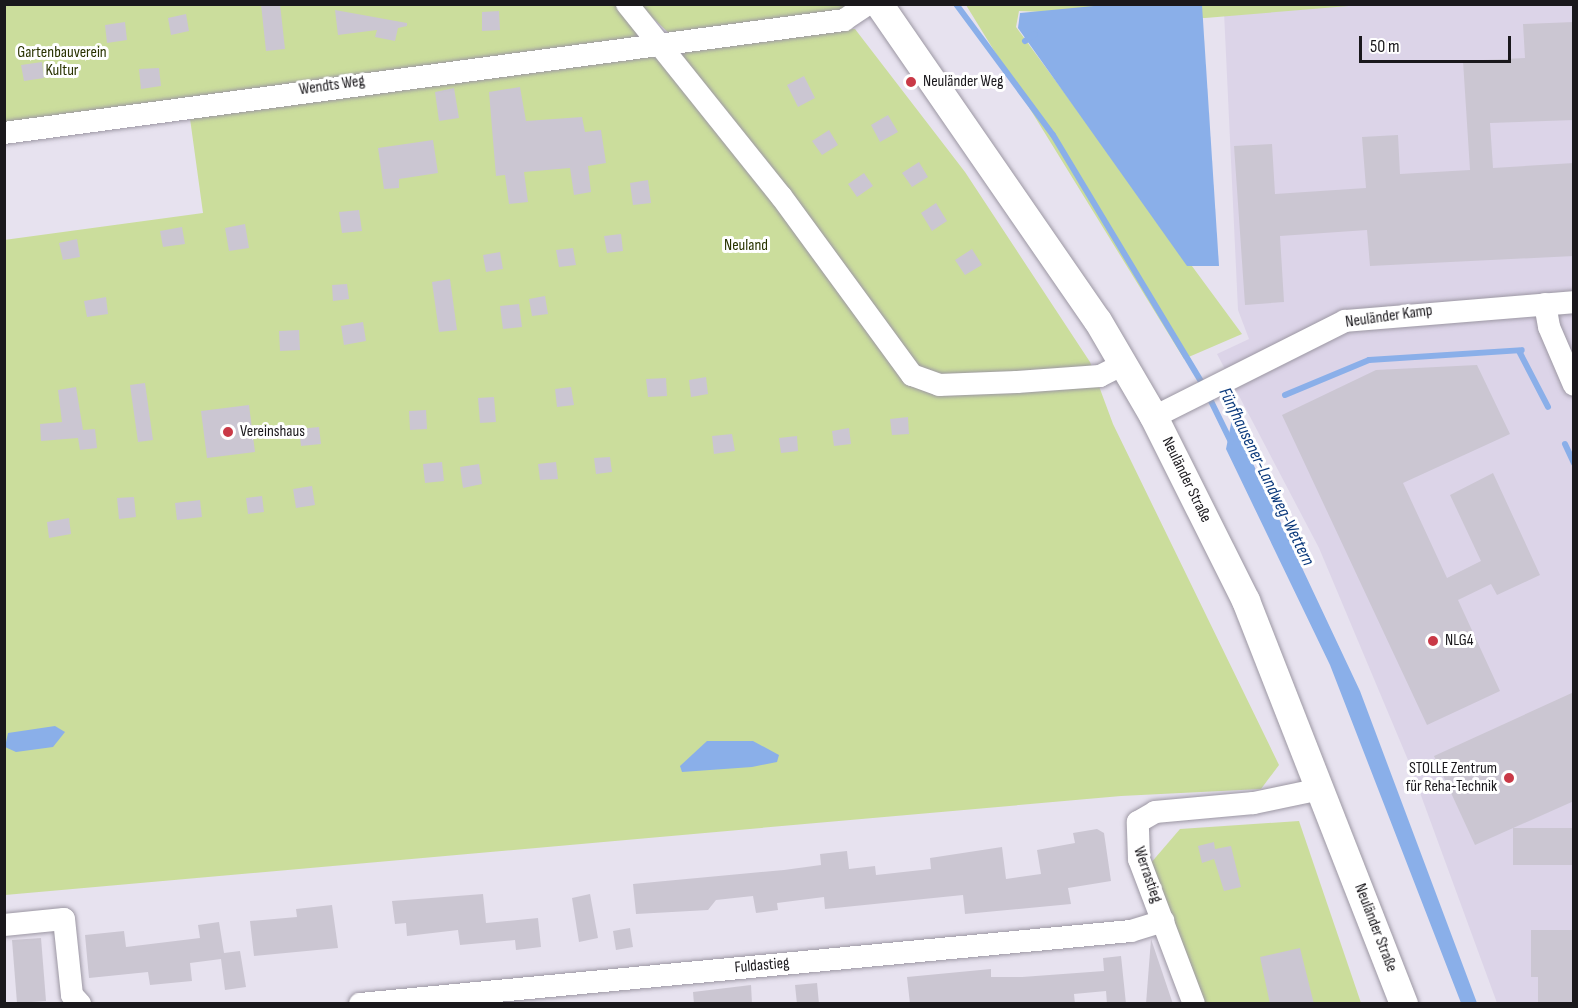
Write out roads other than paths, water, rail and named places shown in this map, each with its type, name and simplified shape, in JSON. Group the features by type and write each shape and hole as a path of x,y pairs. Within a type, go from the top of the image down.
{"main road":[{"name":"Neuländer Straße","path":"879,4 1124,364 1155,417 1246,601 1322,789 1404,1004"}],"street":[{"path":"627,4 660,42 912,375 939,385 1017,382 1100,376 1124,364"},
{"path":"660,42 844,20 868,4"},
{"name":"Wendts Weg","path":"4,134 660,42"},
{"name":"Neuländer Kamp","path":"1155,417 1230,376 1345,321 1574,303"},
{"path":"1545,304 1574,385"},
{"name":"Werrastieg","path":"1194,1004 1136,848 1141,818 1322,789"},
{"path":"4,926 64,919 72,995 80,1004"},
{"name":"Fuldastieg","path":"360,1004 1131,931 1163,921"}],"water":[{"path":"1115,4 1202,5 1219,266 1187,266 1018,28 1020,13"},
{"path":"1232,419 1360,691 1477,1003 1461,1003 1330,665 1226,449"},
{"path":"55,726 65,732 53,747 16,752 5,747 8,733"},
{"path":"707,741 753,741 779,755 777,762 752,767 682,772 680,766"}],"waterway":[{"name":"Fünfhausener-Landweg-Wettern","path":"956,4 1053,135 1204,386"},
{"path":"1025,41 1035,34"},
{"path":"1285,395 1369,360 1522,350"},
{"path":"1519,351 1548,407"},
{"name":"Fünfhausener-Landweg-Wettern","path":"1208,395 1231,442"},
{"path":"1565,444 1574,463"}],"place":[{"name":"Neuländer Weg","path":"911,82"},
{"name":"Vereinshaus","path":"228,432"},
{"name":"NLG4","path":"1433,641"},
{"name":"STOLLE Zentrum für Reha-Technik","path":"1509,778"}],"park label":[{"name":"Gartenbauverein Kultur","path":"62,62"},
{"name":"Neuland","path":"746,246"}]}
